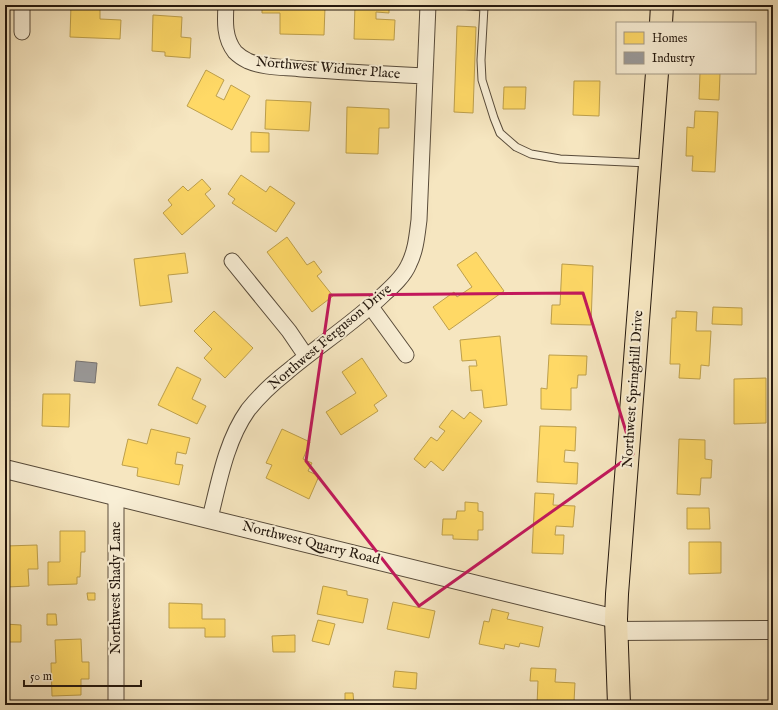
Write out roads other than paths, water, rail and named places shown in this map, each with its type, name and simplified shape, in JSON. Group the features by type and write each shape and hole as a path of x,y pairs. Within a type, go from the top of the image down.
{"main road":[{"path":"661,22 662,5"},
{"name":"Northwest Springhill Drive","path":"619,705 616,625 657,74"}],"street":[{"path":"22,5 22,32"},
{"name":"Northwest Widmer Place","path":"226,5 225,23 228,39 236,52 248,61 284,67 364,74 425,76"},
{"name":"Northwest Ferguson Drive","path":"210,518 223,467 238,426 248,410 263,394 306,356 371,307 397,282 409,265 416,244 418,220 428,5"},
{"path":"232,261 289,331 306,356"},
{"path":"371,307 406,355"},
{"name":"Northwest Quarry Road","path":"5,469 210,518 616,625 773,630"},
{"name":"Northwest Shady Lane","path":"116,495 116,705"}],"lane":[{"path":"459,5 484,7 481,60 482,80 500,133 516,147 531,154 560,159 650,163"}]}
